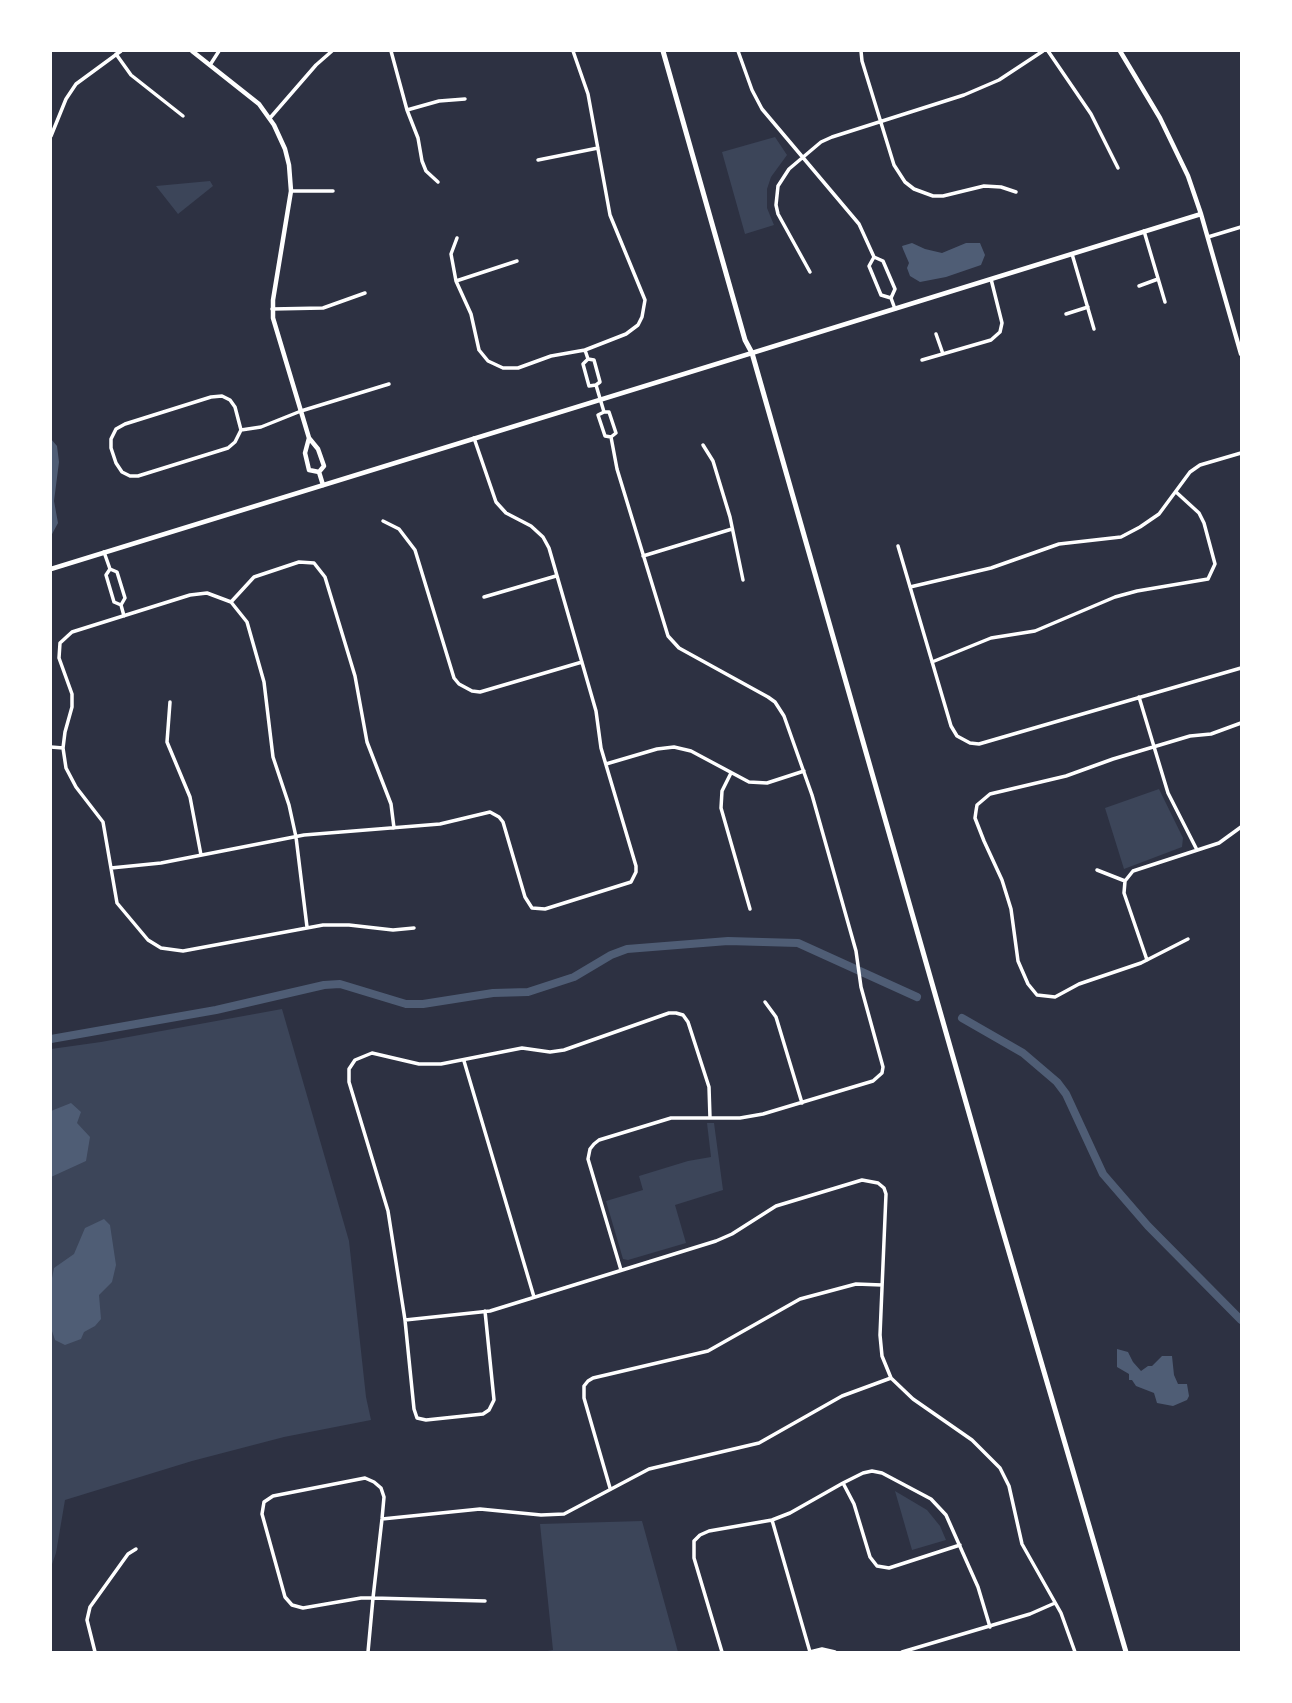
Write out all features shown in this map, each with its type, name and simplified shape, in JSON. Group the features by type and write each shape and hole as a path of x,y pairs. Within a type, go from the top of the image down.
{"highway":[{"path":"663,51 1126,1652"}],"street":[{"path":"51,136 66,99 76,84 121,51"},
{"path":"192,51 253,99 270,118 285,149 291,191 272,309 274,326 309,438 318,449 324,466 319,472"},
{"path":"211,65 219,51"},
{"path":"270,118 316,65 332,51"},
{"path":"391,51 426,171 438,182"},
{"path":"457,238 451,254 456,281 471,314 479,350 488,361 503,368 518,368 551,356 585,349 626,334 638,325 645,308 645,300 610,215 588,94 573,51"},
{"path":"738,51 756,100 859,224 874,257 883,261 895,289 891,298 895,309"},
{"path":"862,51 862,61 894,165 905,182 914,189 933,196 984,186 1001,187 1016,192"},
{"path":"810,272 776,205 782,177 803,157 821,142 832,137 982,88 1045,51 1091,114 1118,168"},
{"path":"1120,51 1179,156 1201,214 1241,354"},
{"path":"116,54 131,75 183,117"},
{"path":"407,110 439,101 465,99"},
{"path":"538,160 598,148"},
{"path":"291,191 332,191"},
{"path":"51,569 1201,214"},
{"path":"1208,237 1241,227"},
{"path":"1144,232 1165,302"},
{"path":"1072,254 1094,329"},
{"path":"874,257 869,266 881,295 891,298"},
{"path":"456,281 517,261"},
{"path":"922,360 991,340 1000,332 1002,323 990,279"},
{"path":"1139,286 1158,279"},
{"path":"272,309 323,308 365,293"},
{"path":"1066,314 1088,307"},
{"path":"936,334 943,354"},
{"path":"585,349 588,359"},
{"path":"588,359 594,360 600,382 596,385 589,386 583,364 588,359"},
{"path":"241,430 261,427 301,411 389,384"},
{"path":"596,385 604,412"},
{"path":"222,396 230,400 235,407 241,430 235,442 228,448 138,476 122,472 116,463 111,439 116,429 125,424 222,396"},
{"path":"604,412 610,412 616,433 611,437 605,436 598,415 604,412"},
{"path":"611,437 617,469 643,556 665,628 673,643 775,702 784,716 804,771 856,951 859,977 882,1062 882,1073 873,1081 802,1103 750,1117 671,1118 599,1140 590,1149 588,1159 621,1270"},
{"path":"309,438 304,453 309,470 319,472"},
{"path":"111,868 161,863 296,837 440,824 484,813 495,814 503,822 525,897 533,908 545,909 612,890 625,886 635,878 636,866 606,764 596,711 549,548 531,526 506,513 496,502 474,439"},
{"path":"703,445 713,461 733,529 743,580"},
{"path":"910,587 991,568 1059,544 1121,537 1159,514 1190,471 1200,465 1241,453"},
{"path":"319,472 323,485"},
{"path":"932,662 991,638 1035,631 1115,597 1203,581 1211,575 1215,564 1204,523 1199,513 1176,492"},
{"path":"383,521 399,529 412,543 454,678 466,689 481,692 582,662"},
{"path":"643,556 733,529"},
{"path":"898,546 951,726 963,741 979,744 1241,668"},
{"path":"104,552 110,569 117,572 125,598 121,605 124,616"},
{"path":"231,602 254,577 299,562 314,563 325,577 355,676 364,734 391,804 394,828"},
{"path":"110,569 106,575 114,602 121,605"},
{"path":"484,597 557,576"},
{"path":"307,927 296,837 273,757 264,681 247,622 231,602 216,595 199,593 72,632 64,637 58,650 72,694 63,748 66,768 103,822 117,903 148,940 161,948 183,951 307,927 341,924 393,930 414,928"},
{"path":"1139,697 1168,793 1197,850"},
{"path":"170,702 167,742 190,797 201,855"},
{"path":"1188,939 1146,960 1079,984 1055,997 1037,995 1028,984 1018,961 1011,909 1002,880 975,818 977,805 990,794 1066,776 1154,746 1190,736 1211,734 1241,723"},
{"path":"51,747 63,748"},
{"path":"606,764 657,749 674,747 691,751 758,784 804,771"},
{"path":"731,773 722,791 721,808 750,909"},
{"path":"1146,960 1124,892 1125,881 1133,871 1219,843 1241,827"},
{"path":"1097,870 1125,881"},
{"path":"765,1002 776,1017 802,1103"},
{"path":"485,1311 494,1400 489,1410 483,1414 426,1420 417,1418 388,1211 349,1082 349,1069 355,1060 372,1053 418,1064 441,1064 522,1048 550,1052 564,1050 669,1013 683,1015 688,1021 709,1087 709,1118"},
{"path":"463,1060 534,1297"},
{"path":"405,1321 485,1311 534,1297 716,1241 776,1206 862,1180 878,1182 886,1194 880,1335 882,1356 891,1378 913,1399 972,1440 1000,1468 1009,1486 1022,1544 1061,1613 1075,1652"},
{"path":"610,1488 584,1398 584,1385 593,1378 708,1351 800,1299 840,1286 882,1285"},
{"path":"382,1520 480,1509 541,1515 564,1514 649,1469 759,1443 842,1396 891,1378"},
{"path":"722,1652 694,1558 694,1541 709,1531 772,1520 790,1513 863,1473 882,1473 931,1499 946,1516 978,1587 990,1627"},
{"path":"368,1652 373,1598 384,1497 381,1488 365,1478 273,1496 264,1502 262,1514 285,1597 292,1605 303,1608 361,1598 373,1598 485,1601"},
{"path":"843,1483 854,1504 870,1557 877,1566 889,1568 960,1545"},
{"path":"772,1520 809,1652 822,1649 835,1652"},
{"path":"95,1652 87,1620 90,1607 128,1554 136,1549"},
{"path":"902,1652 1030,1614 1055,1602"}],"shaded area":[{"path":"775,137 787,155 771,177 767,189 767,208 774,225 745,234 722,152"},
{"path":"210,181 213,186 178,214 156,186"},
{"path":"912,243 942,253 966,243 980,243 985,255 981,265 946,277 920,282 910,276 907,268 909,263 902,246"},
{"path":"51,439 57,446 59,462 54,501 58,523 51,536"},
{"path":"1159,789 1183,838 1182,847 1124,869 1105,808"},
{"path":"282,1009 349,1241 366,1397 371,1420 284,1437 192,1461 65,1500 51,1567 51,1049"},
{"path":"71,1103 81,1112 77,1123 90,1137 86,1161 51,1177 51,1111"},
{"path":"707,1123 714,1123 723,1190 675,1205 686,1243 628,1260 623,1259 606,1201 643,1190 639,1176 711,1157"},
{"path":"104,1219 110,1225 116,1265 112,1282 99,1295 101,1319 84,1332 81,1339 65,1345 55,1340 51,1328 51,1283 54,1268 74,1254 85,1228"},
{"path":"1117,1349 1128,1352 1141,1371 1152,1366 1162,1356 1172,1356 1178,1384 1187,1384 1187,1400 1173,1406 1157,1403 1154,1393 1136,1386 1129,1380 1129,1374 1117,1367"},
{"path":"895,1491 927,1510 940,1526 946,1540 912,1550"},
{"path":"642,1521 678,1652 542,1652 553,1650 540,1524"}],"waterway":[{"path":"51,1039 216,1010 324,985 340,984 406,1004 423,1004 493,993 528,992 574,977 611,955 627,949 728,941 798,943 917,997"},
{"path":"962,1018 1023,1053 1057,1082 1066,1094 1103,1174 1148,1226 1241,1320"}]}
